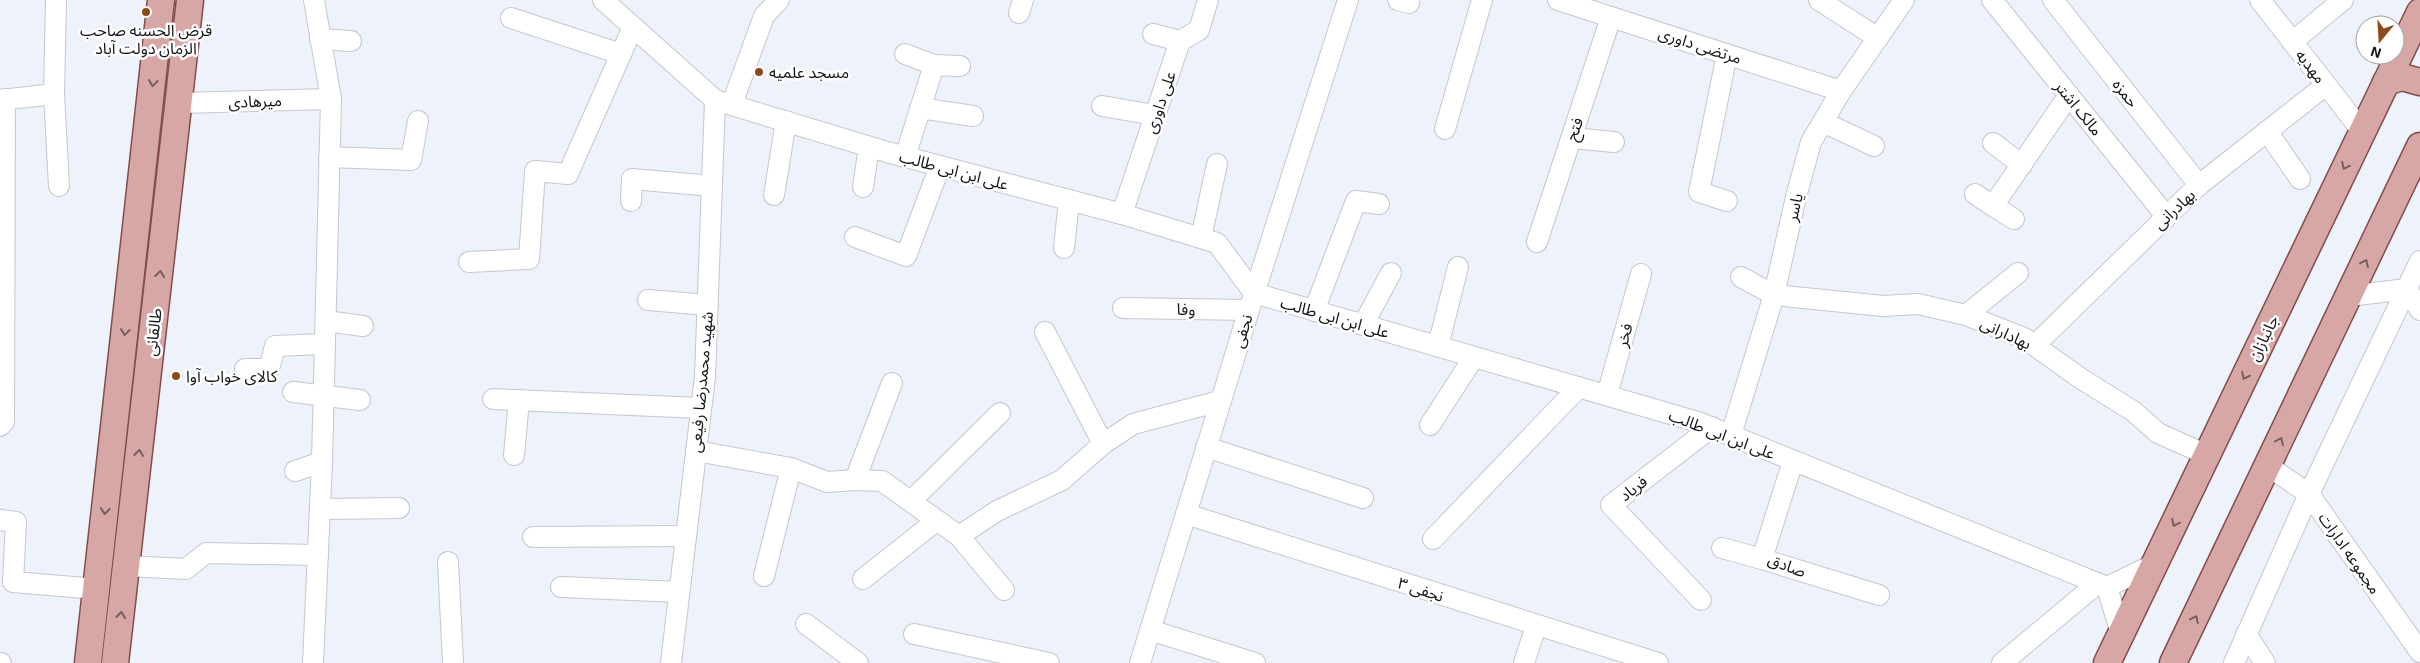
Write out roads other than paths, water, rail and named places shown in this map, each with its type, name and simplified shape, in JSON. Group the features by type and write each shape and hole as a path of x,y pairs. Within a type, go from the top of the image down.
{"main road":[{"name":"طالقانی","path":"88,663 161,0"},
{"name":"طالقانی","path":"115,663 180,103 190,0"},
{"name":"جانبازان","path":"2107,663 2420,12"},
{"path":"2386,82 2402,77 2420,82"},
{"path":"2173,663 2420,146"}],"street":[{"path":"56,0 54,94 59,186"},
{"path":"313,663 322,462 331,99 314,0"},
{"name":"علی ابن ابی طالب","path":"602,0 724,102 869,147 1122,214 1201,238 1218,244 1251,301 1314,311 1712,427 2103,585"},
{"name":"شهید محمدرضا رفیعی","path":"671,663 705,377 712,186 724,102 764,16 779,0"},
{"path":"1153,34 1180,41 1199,30 1208,0"},
{"name":"نجفی","path":"1140,663 1251,301 1348,0"},
{"path":"1445,129 1482,0"},
{"name":"مرتضی داوری","path":"1558,0 1841,91"},
{"path":"1819,0 1878,38"},
{"name":"یاسر","path":"1731,435 1774,294 1796,197 1809,151 1841,91 1904,0"},
{"name":"مالک اشتر","path":"1992,0 2166,216"},
{"name":"حمزه","path":"2053,0 2199,185"},
{"name":"مهدیه","path":"2260,0 2362,131"},
{"path":"2292,42 2344,0"},
{"name":"فتح","path":"1537,242 1611,17"},
{"path":"511,18 621,54"},
{"path":"469,262 529,258 535,171 568,174 632,27"},
{"path":"320,39 351,41"},
{"name":"علی داوری","path":"1122,214 1180,41"},
{"path":"905,54 934,65 960,66"},
{"path":"1727,54 1699,192 1727,201"},
{"path":"905,157 934,65"},
{"name":"بهادرانی","path":"2035,346 2199,185 2326,85"},
{"path":"0,426 4,422 2,372 2,99 54,94"},
{"path":"1993,206 2069,95"},
{"name":"میرهادی","path":"180,103 331,99"},
{"path":"1102,106 1155,115"},
{"path":"920,108 973,116"},
{"path":"330,156 411,160 418,121"},
{"path":"774,195 786,121"},
{"path":"1823,122 1874,146"},
{"path":"2267,131 2300,179"},
{"path":"1572,138 1614,142"},
{"path":"1993,142 2022,165"},
{"path":"863,186 869,147"},
{"path":"1201,238 1217,164"},
{"path":"855,237 906,256 940,166"},
{"path":"631,201 632,180 712,186"},
{"path":"1974,194 2014,219"},
{"path":"1064,248 1069,200"},
{"path":"1314,311 1356,201 1379,204"},
{"path":"2234,663 2309,494 2420,261"},
{"path":"1438,346 1458,267"},
{"path":"1363,325 1391,272"},
{"path":"1966,315 2018,273"},
{"name":"فخر","path":"1607,395 1640,274"},
{"path":"1741,277 1774,294"},
{"path":"2349,296 2407,289"},
{"path":"2407,289 2420,310"},
{"name":"بهادارانی","path":"1774,294 1883,306 1918,304 1966,315 2024,338 2080,378 2133,411 2158,433 2207,454"},
{"path":"648,300 708,305"},
{"name":"وفا","path":"1123,308 1251,301"},
{"path":"326,321 363,326"},
{"path":"1045,332 1103,444"},
{"path":"245,369 269,369 275,346 325,344"},
{"path":"1430,425 1474,357"},
{"path":"854,480 892,383"},
{"path":"1434,540 1579,387"},
{"path":"293,392 360,400"},
{"path":"493,399 701,408"},
{"path":"514,455 518,400"},
{"path":"959,536 996,511 1062,480 1103,444 1133,424 1220,401"},
{"path":"912,500 1000,413"},
{"name":"فریاد","path":"1701,600 1611,505 1712,427"},
{"path":"1206,447 1363,498"},
{"path":"696,451 791,468 827,482 882,480 959,536 1004,590"},
{"name":"صادق","path":"1793,461 1762,559 1879,596"},
{"path":"295,471 322,462"},
{"name":"مجموعه ادارات","path":"2268,466 2309,494 2420,652"},
{"path":"764,576 791,468"},
{"path":"320,509 399,508"},
{"name":"نجفی ۳","path":"1186,514 1658,663"},
{"path":"0,520 16,522 13,582 97,589"},
{"path":"863,579 936,521"},
{"path":"533,538 686,536"},
{"path":"1722,548 1762,559"},
{"path":"126,566 186,569 206,553 318,555"},
{"path":"448,562 453,663"},
{"path":"2002,663 2103,585 2155,564"},
{"path":"2103,585 2121,634"},
{"path":"561,587 679,592"},
{"path":"806,624 858,663"},
{"path":"1524,663 1536,626"},
{"path":"1150,630 1255,663"},
{"path":"914,634 1049,663"},
{"path":"2246,634 2265,663"}],"place":[{"name":"قرض الحسنه صاحب الزمان دولت آباد","path":"146,12"},
{"name":"مسجد علمیه","path":"759,72"},
{"name":"کالای خواب آوا","path":"176,376"}]}
